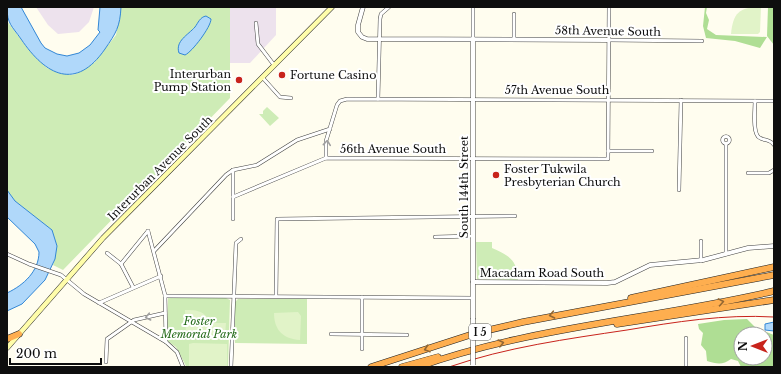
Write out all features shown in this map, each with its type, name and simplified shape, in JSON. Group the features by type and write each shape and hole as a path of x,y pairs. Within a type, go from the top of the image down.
{"highway":[{"path":"591,308 673,287 774,267"},
{"name":"I 5","path":"371,367 476,333 591,308 656,298 773,275"},
{"name":"I 5","path":"402,367 431,358 463,352 531,335 730,301 774,291"},
{"path":"572,328 608,325 774,299"},
{"path":"7,339 19,334"},
{"name":"I 5","path":"418,367 463,352"}],"main road":[{"name":"Interurban Avenue South","path":"7,348 126,214 332,7"}],"street":[{"name":"58th Avenue South","path":"363,7 358,25 358,32 362,37 380,39 702,41"},
{"path":"378,99 381,14 389,7"},
{"name":"South 144th Street","path":"473,7 473,366"},
{"path":"609,7 608,152 652,152"},
{"path":"514,14 514,39"},
{"path":"256,23 258,44 274,65"},
{"path":"262,77 280,97 291,98"},
{"name":"57th Avenue South","path":"330,128 337,105 340,101 347,99 774,101"},
{"path":"679,190 681,100"},
{"path":"755,101 755,133 759,138 769,140 774,145"},
{"path":"326,158 326,141 330,128"},
{"path":"154,251 233,170 257,164 297,140 330,128"},
{"path":"726,144 726,254"},
{"name":"56th Avenue South","path":"234,197 326,158 608,159 608,152"},
{"path":"233,170 233,220"},
{"path":"748,174 769,173 774,170"},
{"path":"276,296 276,219 516,216"},
{"path":"121,264 148,231 165,296 166,342"},
{"path":"435,237 473,236"},
{"path":"231,367 237,242 242,239"},
{"path":"701,240 701,261"},
{"name":"Macadam Road South","path":"473,282 607,283 614,282 650,265 701,261 748,248 774,246"},
{"path":"107,253 121,264 134,287"},
{"path":"7,254 67,279 84,294 166,342 177,352 183,367"},
{"path":"99,303 161,276"},
{"path":"165,296 473,298"},
{"path":"362,297 362,348"},
{"path":"106,362 107,339 131,322 165,313"},
{"path":"331,334 407,335"},
{"path":"686,338 686,367"}],"shaded area":[{"path":"36,7 94,7 89,22 79,32 58,34 48,25"},
{"path":"230,8 276,8 276,35 250,63 230,63"}],"green space":[{"path":"121,7 230,7 230,98 63,270 53,265 57,246 52,230 15,201 7,190 7,21 28,49 47,68 71,75 76,74 95,62 116,35"},
{"path":"705,7 707,7 706,13 709,20 707,29 716,35 767,37 760,48 735,41 706,38 703,26"},
{"path":"761,7 760,32 758,34 731,34 733,21 738,13 747,8"},
{"path":"768,7 774,7 774,45 767,36"},
{"path":"267,107 279,118 270,126 259,114 263,114 263,111"},
{"path":"476,242 492,242 492,248 508,256 514,263 518,280 477,279"},
{"name":"Foster Memorial Park","path":"168,298 226,298 230,300 228,367 186,366 176,347 167,341"},
{"name":"Foster Memorial Park","path":"238,299 307,299 307,344 235,343 235,302"},
{"path":"185,310 200,312 206,316 210,323 226,323 225,334 212,334 212,337 188,336 186,334"},
{"path":"298,312 301,316 300,340 284,336 278,329 274,319 274,313"},
{"path":"747,319 754,326 733,326 733,360 714,363 707,361 706,351 701,345 703,333 699,329 698,324 724,320"},
{"path":"774,335 774,367 741,367 773,366"},
{"path":"189,344 227,344 227,367 189,367"}],"water":[{"path":"7,7 21,7 45,48 57,54 67,56 79,53 90,45 100,32 98,30 100,7 121,7 120,20 117,30 105,49 94,62 83,70 72,74 62,74 41,62 31,52 11,24 8,17"},
{"path":"206,16 211,19 208,28 201,39 185,55 179,53 178,49 180,42 201,19"},
{"path":"7,190 15,201 52,230 57,246 55,259 45,280 22,304 7,311 7,293 25,282 29,277 36,265 39,252 35,244 7,217"},
{"path":"774,322 774,331 773,326 765,326 765,324"}],"tram line":[{"path":"449,367 493,354 537,344 663,324 700,319 755,316 774,317"}],"place":[{"name":"Fortune Casino","path":"282,75"},
{"name":"Interurban Pump Station","path":"239,80"},
{"name":"Foster Tukwila Presbyterian Church","path":"496,175"}]}
